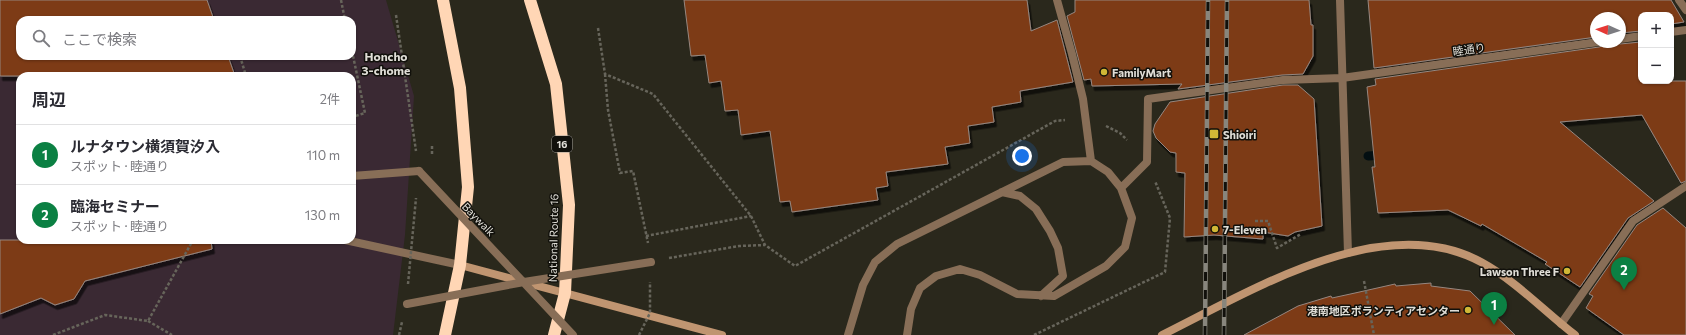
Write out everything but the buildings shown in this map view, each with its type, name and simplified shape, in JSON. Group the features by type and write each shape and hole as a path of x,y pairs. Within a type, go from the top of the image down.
{"highway":[{"path":"442,0 460,88 468,187 460,264 445,335"},
{"name":"National Route 16","path":"530,0 556,84 569,205 565,292 554,335"}],"street":[{"path":"1057,0 1072,54 1086,117 1091,161"},
{"path":"1340,0 1348,253"},
{"path":"1679,0 1686,10"},
{"path":"1674,32 1686,30"},
{"path":"1626,38 1638,36"},
{"name":"睦通り","path":"1147,162 1148,99 1283,80 1342,78 1590,43"},
{"path":"848,335 863,285 875,262 897,244 1063,162 1091,161 1108,172 1121,188 1132,218 1125,247 1106,266 1054,296 1017,294 980,275 960,270 936,276 920,288 911,309 907,335"},
{"path":"1121,188 1147,162"},
{"path":"356,176 419,171"},
{"name":"Baywalk","path":"419,171 573,335"},
{"path":"1560,324 1634,221 1686,186"},
{"path":"1002,192 1020,196 1036,209 1050,231 1058,248 1063,276 1041,296"},
{"path":"356,242 460,264 722,335"},
{"path":"1162,335 1271,280 1348,253 1397,245 1430,246 1454,251 1481,262 1505,278 1575,335"},
{"path":"407,304 524,282 651,262"}],"path":[{"path":"341,0 344,16"},
{"path":"396,15 419,171 407,304"},
{"path":"598,28 605,74 608,110 620,173 633,171 646,236 750,216"},
{"path":"241,60 245,72"},
{"path":"354,60 365,113 356,116"},
{"path":"605,74 653,94 750,216 765,245 795,266 1055,121 1086,117 1120,132 1147,162 1170,218 1165,272 1034,335"},
{"path":"1255,221 1268,222 1276,248 1301,234"},
{"path":"148,322 191,244"},
{"path":"639,335 650,313 651,262 739,246 765,245"},
{"path":"1364,281 1374,335"},
{"path":"52,335 105,315 148,322 172,335"}],"shaded area":[{"path":"0,0 386,0 414,96 405,235 393,335 0,335"}],"waterway":[{"path":"1368,156 1385,155"}],"railway":[{"path":"1205,335 1208,0"},
{"path":"1224,335 1227,0"}],"place":[{"name":"FamilyMart","path":"1104,72"},
{"name":"Shioiri","path":"1214,134"},
{"name":"7-Eleven","path":"1215,229"},
{"name":"Lawson Three F","path":"1567,271"},
{"name":"臨海セミナー","path":"1624,290"},
{"name":"港南地区ボランティアセンター","path":"1468,310"},
{"name":"ルナタウン横須賀汐入","path":"1494,325"}],"district":[{"name":"Honcho 3-chome","path":"386,63"}]}
